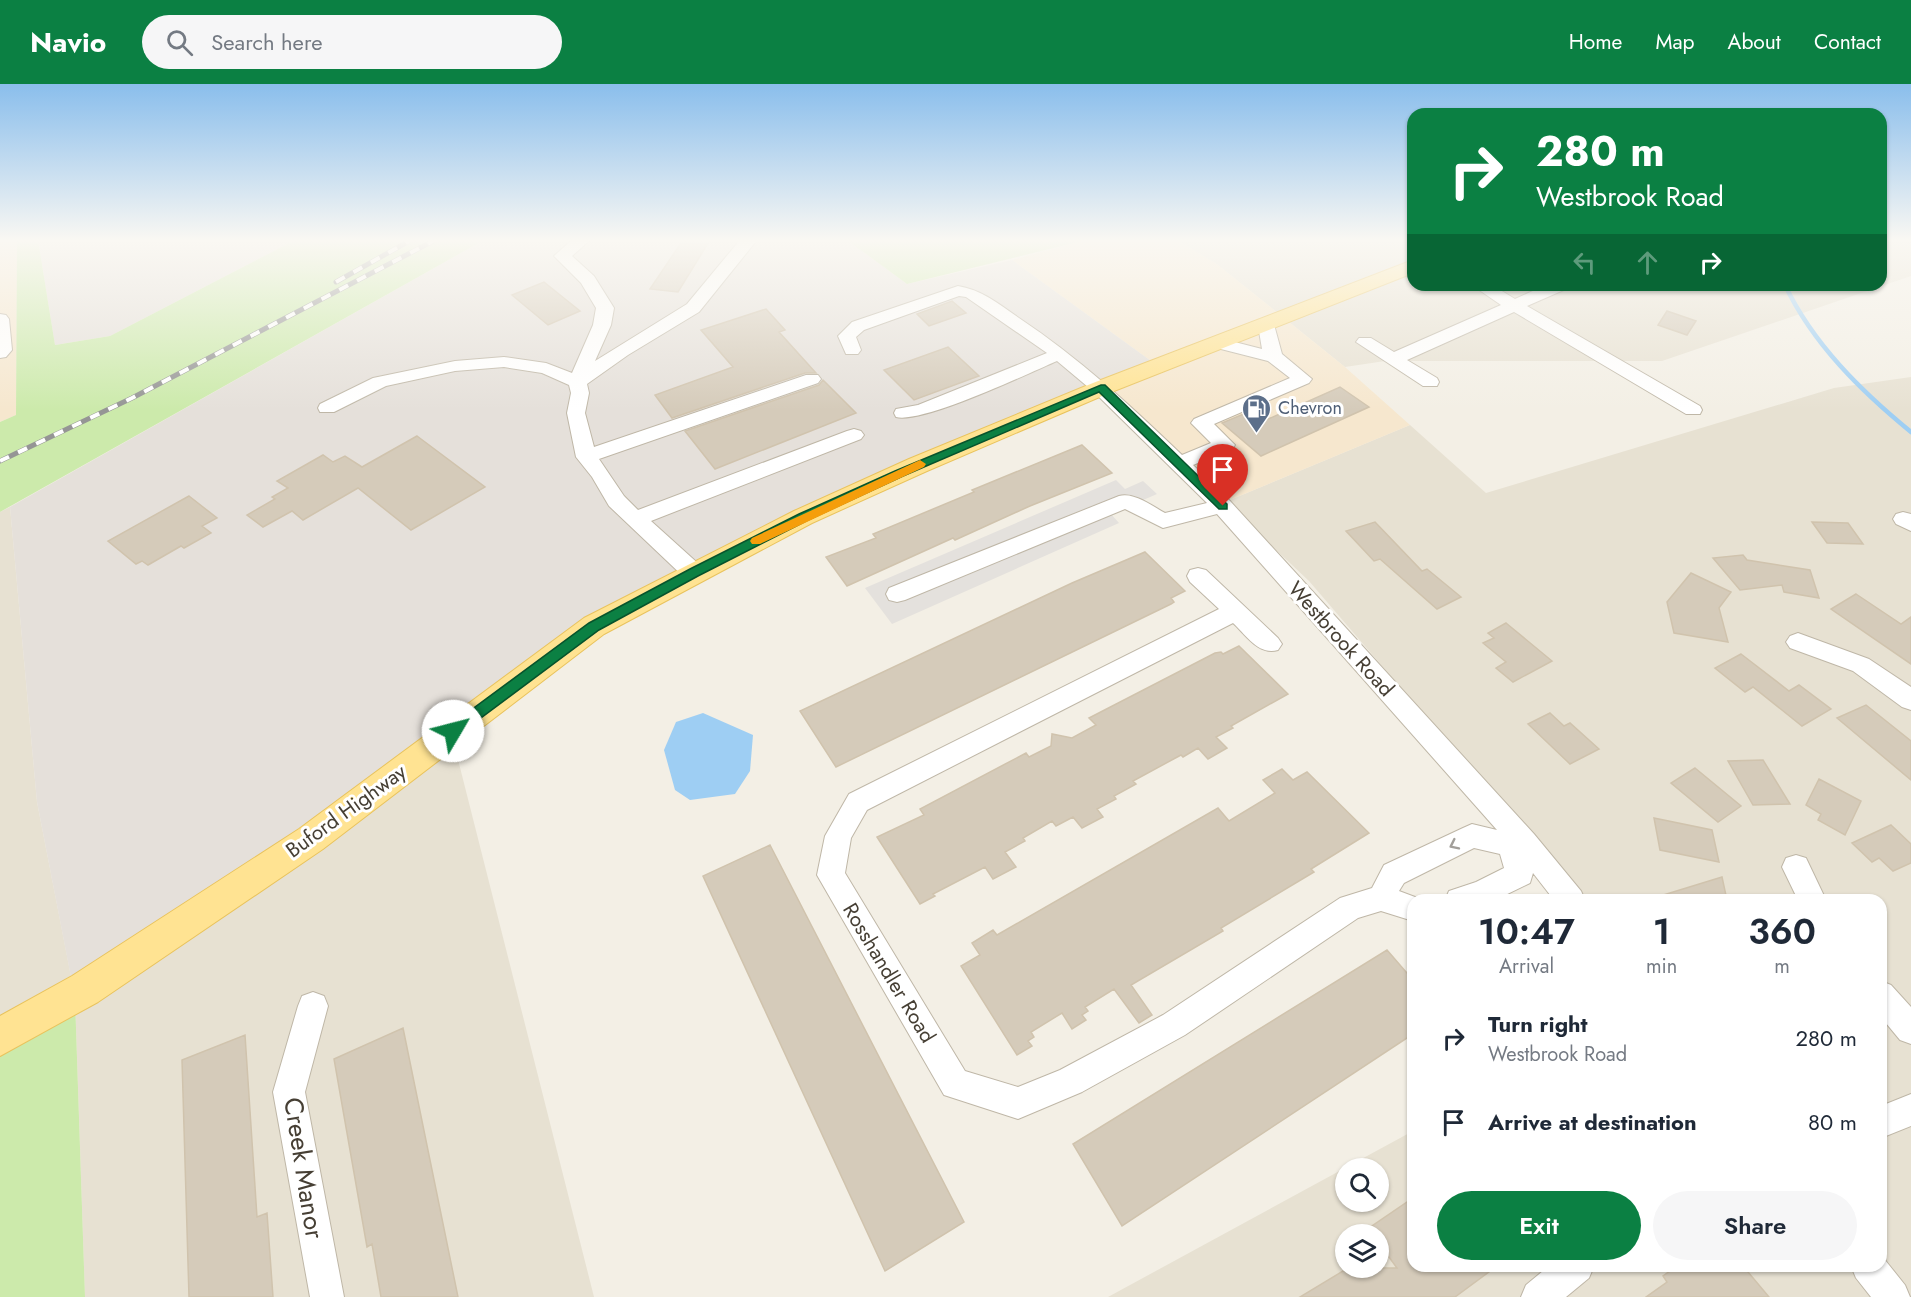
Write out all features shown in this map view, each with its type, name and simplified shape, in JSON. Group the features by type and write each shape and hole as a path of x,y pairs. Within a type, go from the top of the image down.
{"main road":[{"name":"Buford Highway","path":"0,1037 85,989 311,839 594,626 803,517 907,470 1101,388 1337,297"}],"street":[{"path":"598,297 605,308 602,325 577,382 580,393 576,413 586,457 600,473 616,501 694,573"},
{"path":"577,382 622,351 693,308 702,297"},
{"name":"Westbrook Road","path":"852,350 847,336 858,326 942,297"},
{"name":"Westbrook Road","path":"976,297 1059,354 1101,388 1223,506 1518,843 1565,894"},
{"path":"1499,297 1694,410"},
{"path":"1393,358 1535,297"},
{"path":"0,319 3,350 0,353"},
{"path":"1267,325 1268,340 1274,357"},
{"path":"1365,342 1430,382"},
{"path":"1180,463 1225,445 1201,423 1302,379 1274,357 1219,343"},
{"path":"903,412 922,410 1059,354"},
{"path":"327,408 380,382 455,366 504,362 546,368 577,382"},
{"path":"586,457 812,379"},
{"path":"635,519 854,435"},
{"path":"897,594 1126,501 1163,521 1223,506"},
{"path":"1198,576 1270,644"},
{"name":"Rosshandler Road","path":"1234,612 858,802 838,836 831,875 955,1084 1018,1103 1071,1081 1174,1025 1350,907 1381,898"},
{"path":"1798,642 1861,665 1911,700"},
{"path":"1407,906 1381,898 1394,874 1472,836 1518,843 1520,874 1479,894"},
{"path":"1796,867 1809,894"},
{"path":"1887,1002 1911,1029"},
{"name":"Creek Manor","path":"313,1006 289,1092 327,1297"},
{"path":"1887,1120 1911,1110"},
{"path":"1538,1297 1569,1272"},
{"path":"1873,1272 1893,1297"}],"shaded area":[{"path":"0,297 17,297 16,415 0,422"},
{"path":"47,297 186,297 110,336 55,345"},
{"path":"384,297 1062,297 1151,361 572,629 377,771 75,998 37,802 10,507"},
{"path":"1062,297 1257,297 1345,367 1410,425 1225,502 1103,382 1151,361"},
{"path":"1257,297 1851,297 1662,361 1385,361 1345,367"},
{"path":"1911,377 1911,1297 1108,1297 1335,1173 1335,1212 1389,1212 1389,1158 1363,1158 1407,1134 1407,1272 1887,1272 1887,894 1565,894 1455,751 1309,581 1225,502 1410,425 1486,493 1834,388"},
{"path":"1116,480 1125,489 1143,481 1157,494 1111,514 1119,523 892,624 865,588"},
{"path":"10,507 37,802 75,997 0,1032 0,512"},
{"path":"448,720 594,1297 85,1297 75,997"}],"green space":[{"path":"17,297 47,297 55,345 110,336 186,297 383,297 0,512 0,422 16,415"},
{"path":"75,998 85,1297 0,1297 0,1032"}],"water":[{"path":"703,713 753,735 750,771 735,794 690,800 675,790 664,750 676,722"}],"building":[{"path":"514,297 562,297 580,311 548,325"},
{"path":"952,301 966,313 929,326 917,314"},
{"path":"766,309 785,330 779,332 816,373 805,373 672,418 655,395 733,367 701,330"},
{"path":"1667,311 1696,321 1687,335 1658,325"},
{"path":"948,347 979,376 914,400 884,370"},
{"path":"823,380 856,413 715,469 685,431 819,385"},
{"path":"1340,387 1369,407 1261,456 1222,423 1253,410 1266,420"},
{"path":"417,436 485,487 411,530 358,488 303,520 292,511 263,527 247,515 275,499 272,497 288,488 277,481 323,455 333,462 345,456 362,467"},
{"path":"1082,445 1112,473 1030,506 955,540 953,538 847,586 826,557 876,538 873,534 974,492 972,490"},
{"path":"189,496 217,518 202,526 211,533 184,548 181,546 148,565 142,561 136,564 108,541"},
{"path":"1375,522 1422,571 1427,569 1461,597 1437,609 1380,559 1374,561 1346,531"},
{"path":"1812,522 1848,523 1863,544 1827,543"},
{"path":"1145,552 1185,591 1171,598 1174,602 836,767 800,711 1072,583"},
{"path":"1743,555 1747,560 1810,570 1819,598 1784,592 1782,585 1740,590 1713,558"},
{"path":"1691,573 1731,592 1719,608 1728,642 1674,633 1667,602"},
{"path":"1856,594 1901,624 1911,617 1911,664 1831,609"},
{"path":"1506,623 1552,661 1513,682 1496,668 1506,662 1483,643 1494,638 1488,633"},
{"path":"1239,646 1288,694 1216,737 1227,748 1208,759 1198,748 1183,757 1181,755 1133,781 1136,784 1114,796 1116,799 1097,809 1103,817 1082,828 1073,817 1056,826 1052,821 1023,838 1025,841 1005,852 1016,867 993,879 985,867 933,894 935,896 920,904 877,837 924,815 920,809 1026,753 1029,757 1051,746 1052,734 1072,738 1096,725 1089,718 1215,653 1223,654"},
{"path":"1741,654 1789,691 1799,685 1831,709 1802,726 1753,687 1745,692 1715,668"},
{"path":"1866,705 1911,741 1911,780 1837,718"},
{"path":"1550,713 1564,726 1570,723 1599,749 1570,764 1528,724"},
{"path":"1763,760 1790,804 1753,805 1728,761"},
{"path":"1695,768 1741,806 1718,822 1671,783"},
{"path":"1282,769 1293,780 1307,772 1369,833 1311,869 1314,872 1221,928 1223,931 1131,985 1152,1015 1139,1023 1114,989 1085,1007 1088,1011 1082,1015 1086,1020 1072,1029 1062,1013 1031,1032 1034,1037 1028,1041 1032,1046 1017,1055 961,966 980,955 972,943 993,930 997,935 1218,808 1229,821 1275,793 1263,780"},
{"path":"1819,779 1861,801 1845,835 1818,820 1821,814 1806,805"},
{"path":"1654,818 1712,830 1719,862 1660,850"},
{"path":"1891,825 1911,844 1911,863 1893,871 1879,858 1872,862 1852,843"},
{"path":"770,845 964,1222 885,1271 703,876"},
{"path":"1722,877 1726,894 1667,894"},
{"path":"1387,950 1407,973 1407,1038 1122,1226 1073,1144"},
{"path":"403,1028 458,1297 381,1297 372,1244 367,1247 334,1059"},
{"path":"245,1035 257,1217 267,1213 273,1297 189,1297 182,1060"},
{"path":"1407,1202 1407,1272 1489,1272 1455,1297 1300,1297 1335,1276 1335,1278 1389,1278 1389,1268 1397,1268 1389,1257 1389,1224 1375,1224"},
{"path":"1669,1272 1748,1272 1769,1297 1646,1297 1667,1282 1663,1276"}],"waterway":[{"path":"1791,297 1824,347 1874,400 1911,432"}],"railway":[{"path":"0,461 132,398 326,297"}],"slow traffic":[{"path":"756,541 920,464"}],"place":[{"name":"Chevron","path":"1257,434"}],"route":[{"path":"453,731 594,626 694,573 803,517 937,457 1101,388 1223,506"}]}
